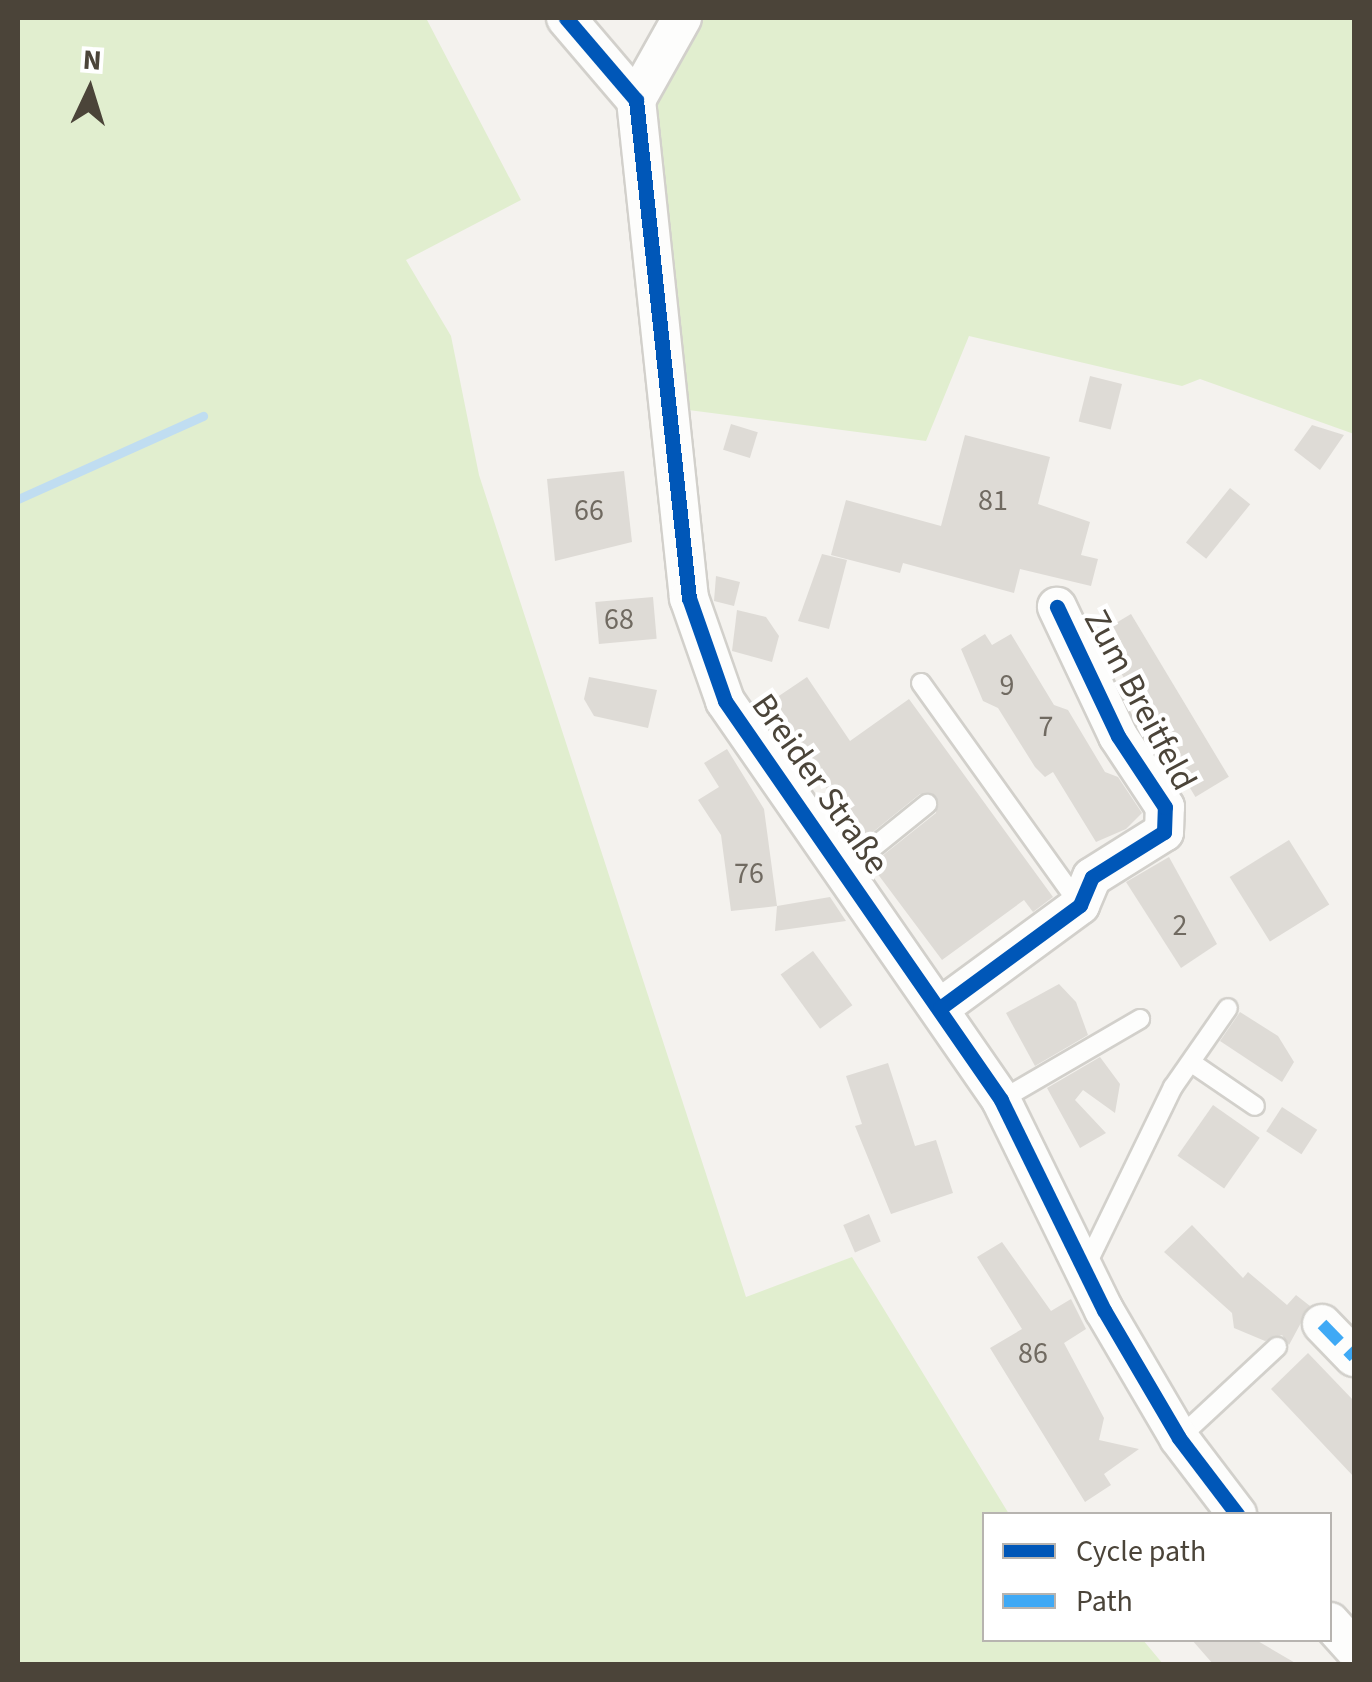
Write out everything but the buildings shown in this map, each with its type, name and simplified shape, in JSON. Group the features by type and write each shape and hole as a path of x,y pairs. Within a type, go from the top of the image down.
{"street":[{"path":"566,18 636,100 682,18"},
{"name":"Breider Straße","path":"636,100 689,598 725,701 1001,1100 1085,1266 1179,1438 1235,1512"},
{"name":"Zum Breitfeld","path":"940,1008 1080,905 1092,877 1164,832 1167,818 1118,736 1057,607"},
{"path":"1322,1324 1354,1357"},
{"path":"1332,1624 1354,1649"}],"lane":[{"path":"920,684 1080,905"},
{"path":"844,871 926,804"},
{"path":"1085,1266 1192,1062 1228,1008"},
{"path":"1001,1100 1140,1019"},
{"path":"1192,1062 1255,1106"},
{"path":"1179,1438 1276,1347"}],"green space":[{"path":"18,18 426,18 521,200 406,260 451,336 479,475 746,1297 852,1257 1008,1512 982,1512 982,1642 1145,1642 1163,1664 18,1664"},
{"path":"698,18 1354,18 1354,434 1200,379 1182,386 969,336 926,441 673,408 657,106"}],"waterway":[{"path":"18,499 203,416"}],"marked path":[{"path":"1322,1324 1354,1357"}],"cycle path":[{"path":"566,18 636,100 689,598 725,701 1001,1100 1104,1310 1179,1438 1235,1512"},
{"path":"940,1008 1080,905 1092,877 1164,832 1165,807 1118,736 1057,607"}]}
